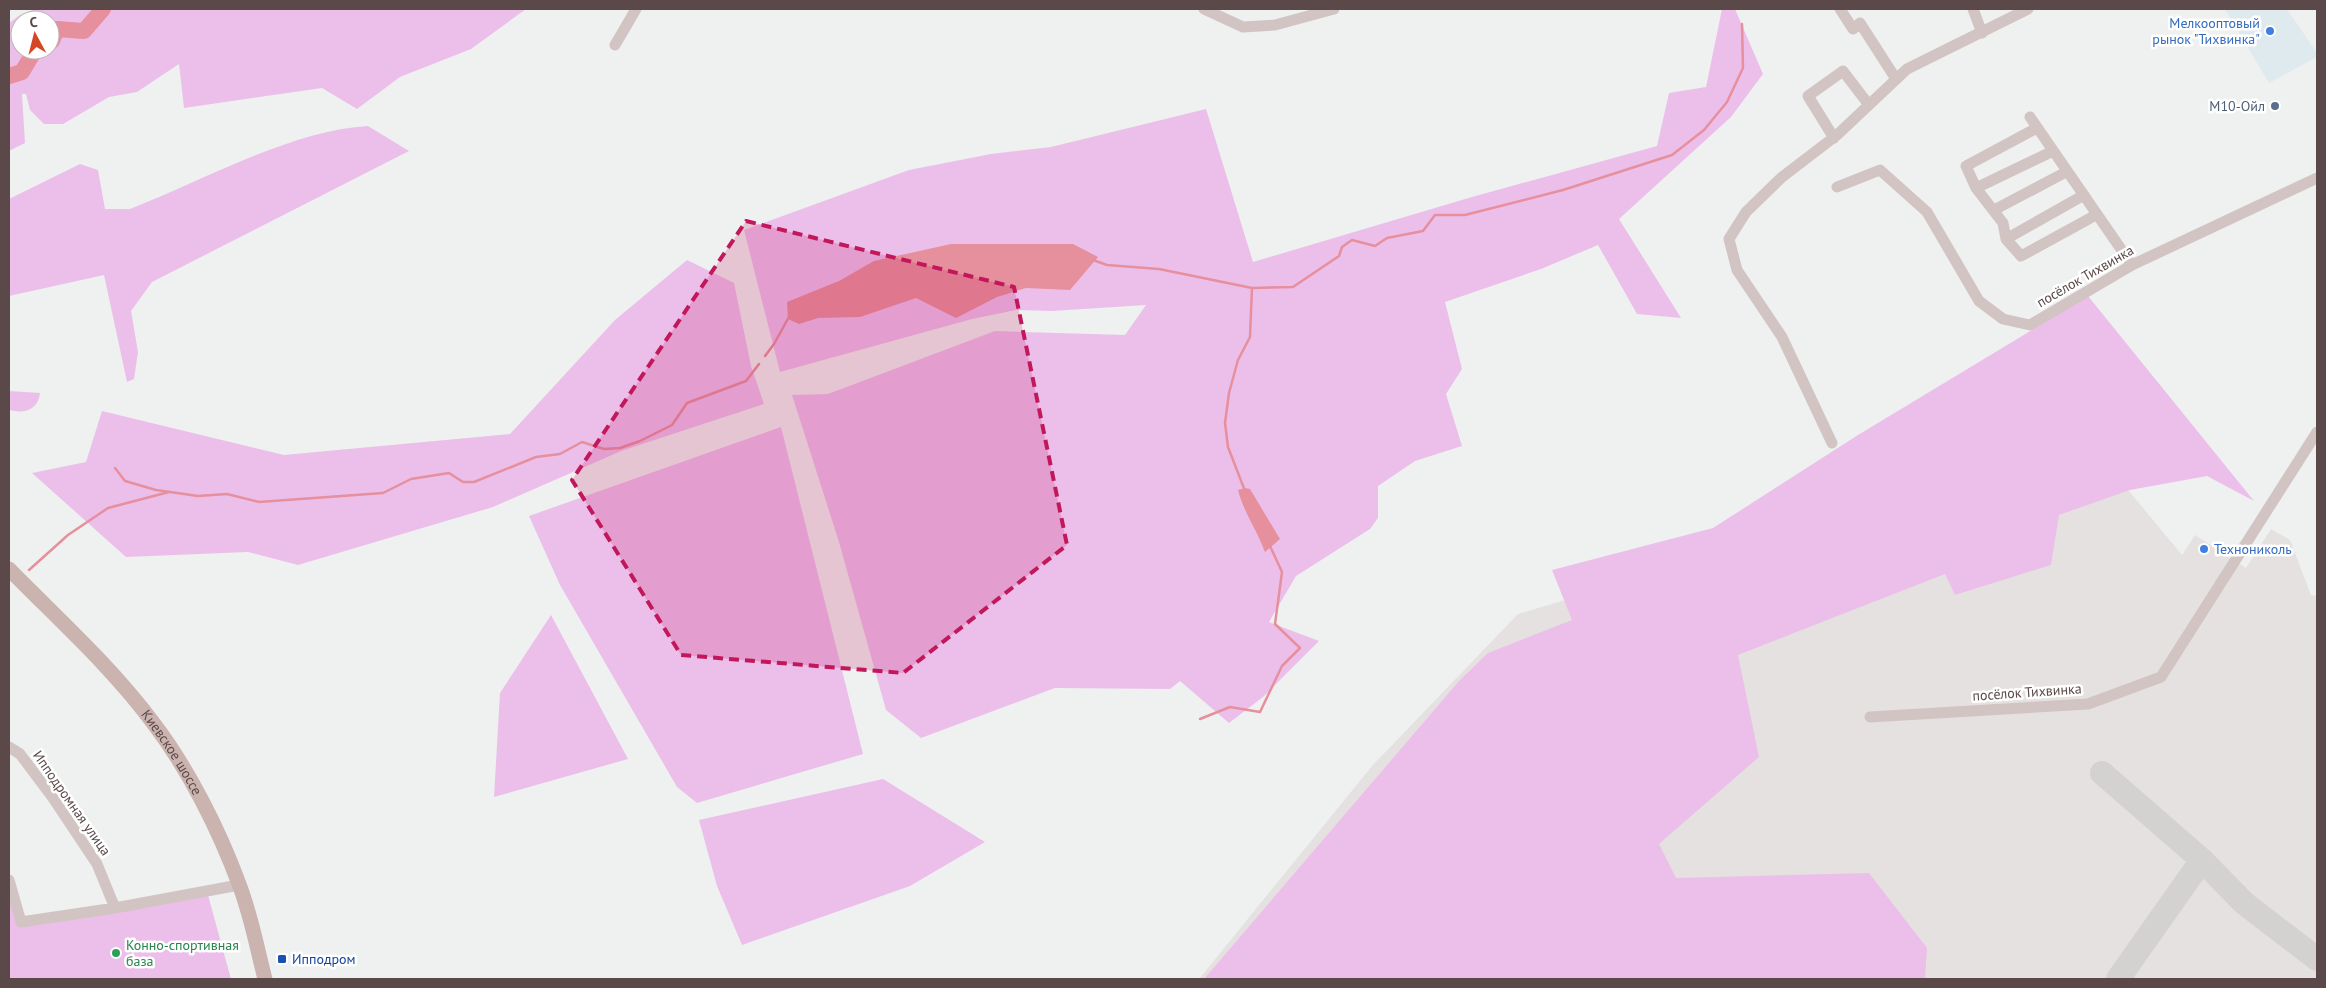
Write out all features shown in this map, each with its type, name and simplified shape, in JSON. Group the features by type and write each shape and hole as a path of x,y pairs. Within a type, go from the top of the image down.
{"main road":[{"name":"Киевское шоссе","path":"9,569 99,660 154,724 177,758 216,829 239,885 265,979"}],"street":[{"path":"616,45 636,9"},
{"path":"1204,9 1244,27 1275,25 1334,9"},
{"path":"1840,9 1853,29 1860,23 1896,79"},
{"path":"1973,9 1982,33"},
{"path":"1832,443 1782,337 1737,270 1728,239 1746,212 1781,178 1834,138 1907,69 2028,9"},
{"path":"1834,138 1808,96 1843,71 1869,105"},
{"path":"2030,117 2066,172 2084,194 2096,215 2132,265"},
{"path":"2037,128 1966,166 1976,188 2002,223 2006,239 2021,256 2096,215"},
{"path":"1976,188 2053,151"},
{"name":"посёлок Тихвинка","path":"1837,187 1880,170 1927,212 1979,301 2003,319 2030,325 2132,265 2317,178"},
{"path":"1994,210 2066,172"},
{"path":"2006,239 2084,194"},
{"name":"посёлок Тихвинка","path":"1870,717 2088,704 2161,677 2317,432"},
{"name":"Ипподромная улица","path":"9,747 20,754 97,864 115,908"},
{"path":"9,880 21,922 115,908 239,885"}],"highlighted area":[{"path":"746,221 1014,287 1067,545 903,673 681,655 572,480"}],"shaded area":[{"path":"526,9 471,49 400,77 357,109 322,88 184,108 179,64 137,92 109,97 63,124 44,124 30,110 26,94 22,94 25,143 9,151 9,23 10,60 60,60 60,10 32,10"},
{"path":"1722,9 1735,9 1763,74 1731,117 1619,219 1681,318 1637,314 1598,245 1541,269 1445,302 1462,369 1446,394 1462,446 1415,461 1378,486 1378,518 1370,529 1296,576 1269,622 1319,641 1263,697 1229,723 1180,681 1170,689 1055,688 921,738 886,710 839,542 792,395 828,394 995,331 1125,335 1146,305 1052,311 1016,310 972,319 780,372 744,230 909,170 991,154 1051,147 1206,109 1253,262 1472,197 1657,146 1669,93 1706,87"},
{"name":"Мелкооптовый рынок \"Тихвинка\"","path":"2225,9 2287,9 2317,53 2317,57 2269,83"},
{"path":"368,126 409,151 152,282 131,311 138,352 134,379 127,382 104,275 9,296 9,199 80,164 98,170 105,209 130,209 278,147 339,130"},
{"path":"951,244 1073,244 1098,257 1070,290 1026,288 997,297 956,318 916,298 860,317 818,318 799,324 788,319 787,302 839,281 874,261"},
{"path":"687,260 734,283 751,366 764,404 621,451 493,507 298,565 248,552 126,557 32,473 86,462 102,411 284,455 510,434 615,320"},
{"path":"2088,296 2254,501 2207,476 2130,490 2059,515 2051,565 1955,595 1945,574 1738,655 1759,757 1659,844 1676,878 1869,873 1927,948 1925,979 1204,979 1459,681 1488,653 1572,620 1552,570 1713,528 1858,435"},
{"path":"9,391 40,393 34,407 25,411 15,411 9,410"},
{"path":"781,427 863,754 697,803 677,787 560,585 529,516"},
{"path":"2114,473 2182,555 2195,535 2246,568 2271,529 2290,540 2311,595 2317,596 2317,979 1199,979 1372,766 1518,614 1660,572"},
{"path":"1250,489 1280,539 1265,552 1238,490"},
{"path":"551,615 628,759 494,797 500,693"},
{"path":"883,779 985,842 910,886 742,945 717,886 699,820"},
{"name":"Конно-спортивная база","path":"208,895 231,979 9,979 9,896 20,927"}],"waterway":[{"path":"60,29 84,31 103,9"},
{"path":"1093,260 1107,265 1159,269 1252,288 1293,287 1339,256 1342,247 1352,240 1375,246 1387,238 1423,231 1435,215 1465,215 1563,190 1672,155 1704,130 1727,102 1743,68 1742,24"},
{"path":"9,76 22,72 29,60"},
{"path":"1245,491 1228,447 1225,423 1229,393 1238,360 1250,337 1252,288"},
{"path":"765,356 790,315"},
{"path":"115,468 125,481 156,490 198,496 227,494 259,502 383,493 411,479 449,473 463,482 474,482 536,457 560,454 582,442 604,449 620,448 640,441 672,425 687,403 746,381 759,364"},
{"path":"29,570 68,535 108,508 169,492"},
{"path":"1200,719 1230,707 1260,712 1282,666 1300,648 1275,624 1282,572 1270,546"}],"taxiway":[{"path":"2102,773 2202,860 2244,903 2317,959"},
{"path":"2118,979 2202,860"}],"place":[{"name":"Мелкооптовый рынок \"Тихвинка\"","path":"2270,31"},
{"name":"М10-Ойл","path":"2275,106"},
{"name":"Технониколь","path":"2204,549"},
{"name":"Конно-спортивная база","path":"116,953"},
{"name":"Ипподром","path":"282,959"}]}
